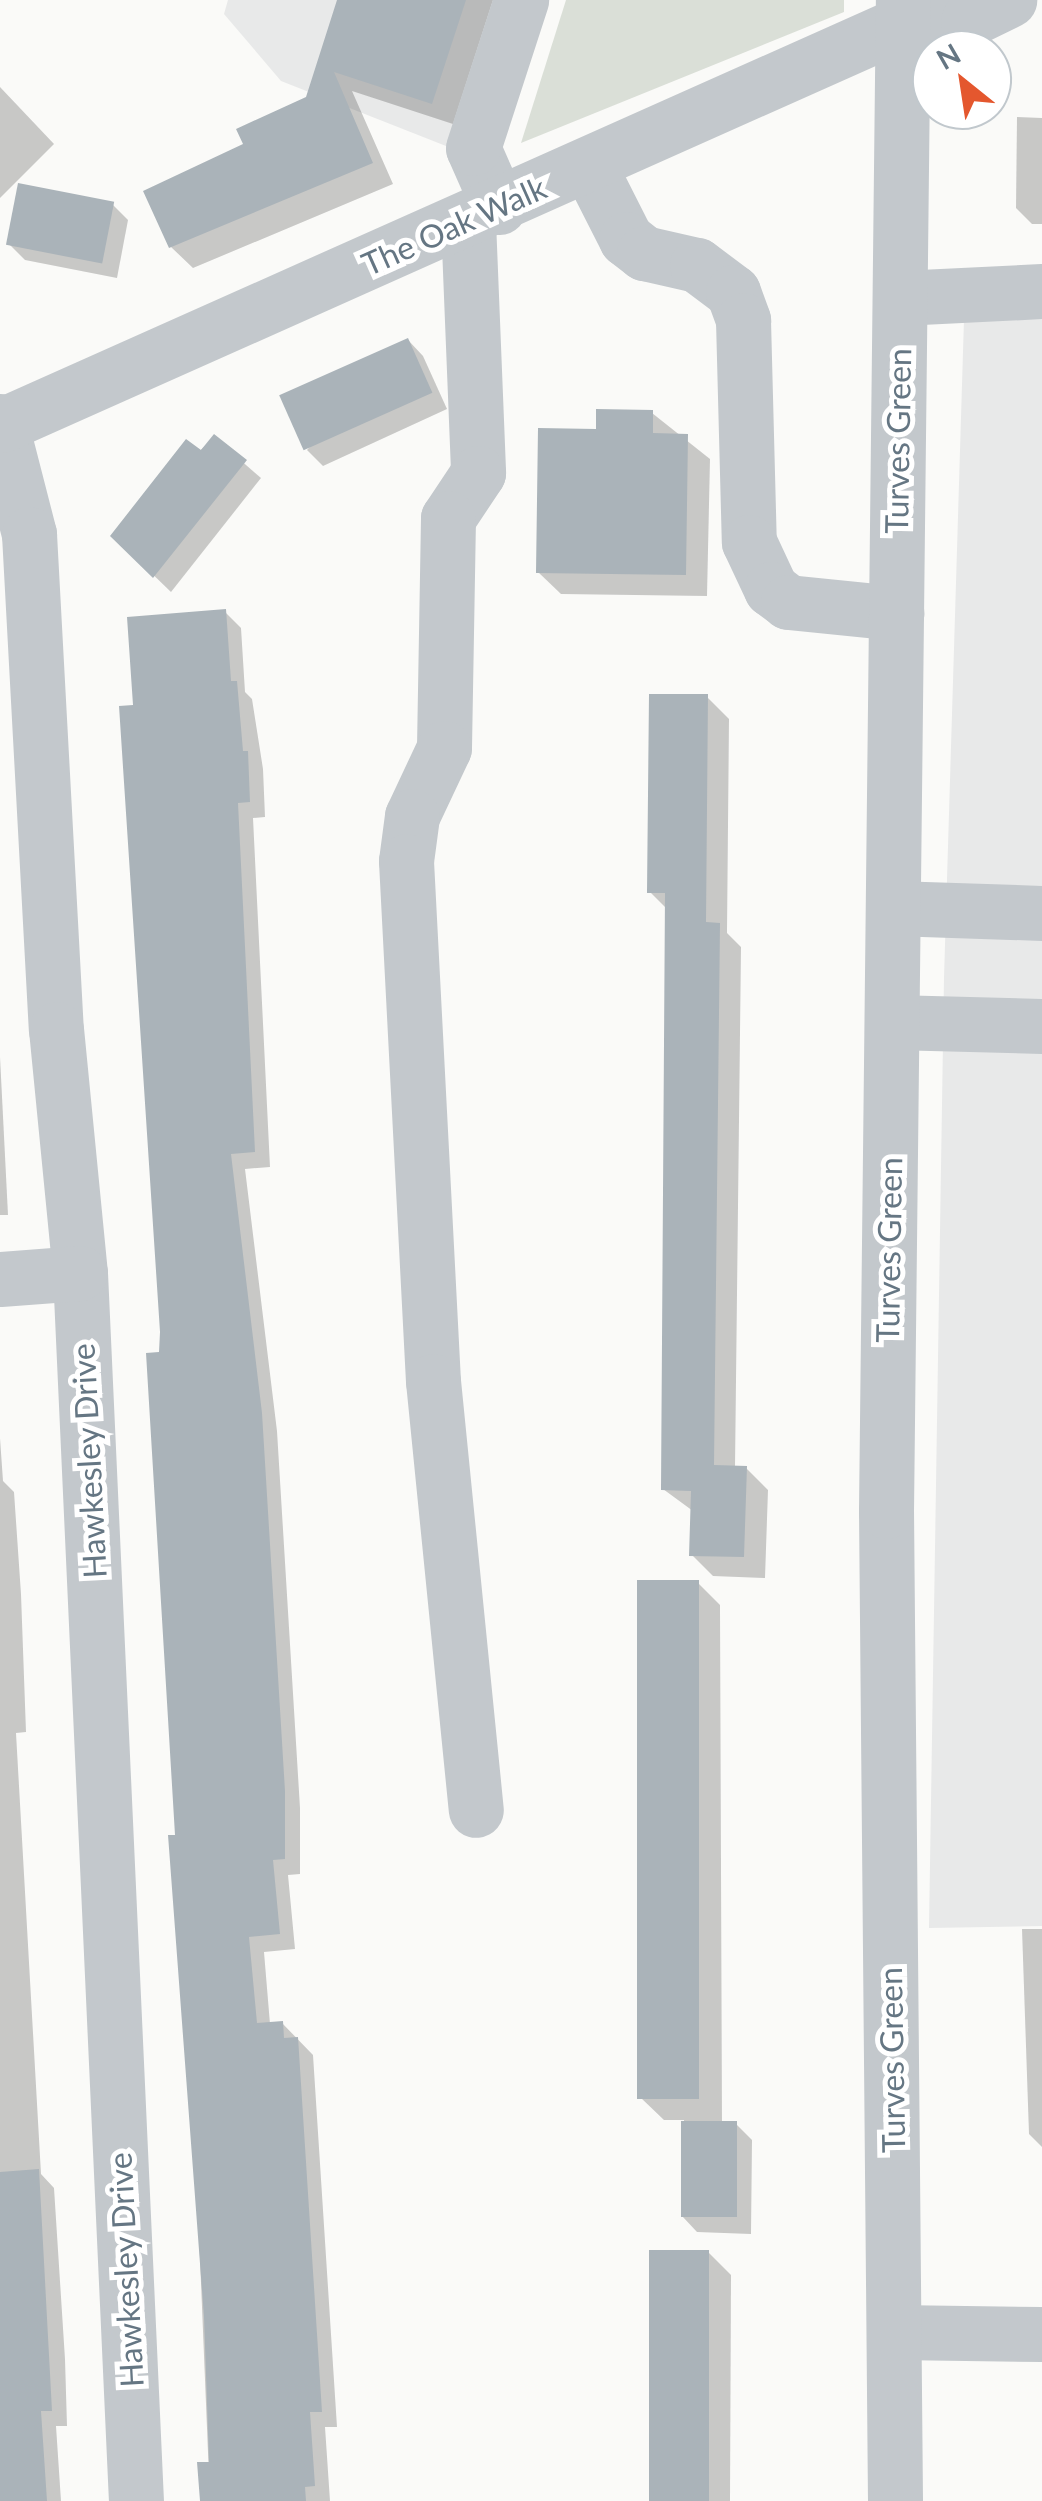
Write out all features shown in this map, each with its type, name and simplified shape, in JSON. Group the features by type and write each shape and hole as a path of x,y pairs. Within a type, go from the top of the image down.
{"street":[{"path":"476,1810 433,1381 406,861 412,816 444,748 448,518 478,473 483,214 473,148 522,0"},
{"path":"903,12 968,20 1009,0"},
{"name":"The Oak Walk","path":"1,423 589,166 903,12"},
{"name":"Turves Green","path":"894,2501 886,1530 903,12"},
{"path":"589,166 626,239 644,253 697,266 733,292 743,320 749,542 770,589 788,602 896,613"},
{"path":"900,298 1042,290"},
{"name":"Hawkesley Drive","path":"1,423 29,534 56,1029 80,1274 136,2501"},
{"path":"893,908 1042,913"},
{"path":"892,1022 1042,1026"},
{"path":"0,1278 80,1274"},
{"path":"895,2332 1042,2334"}],"shaded area":[{"path":"228,0 494,0 446,146 281,81 224,14"},
{"path":"566,0 844,0 844,12 521,143"},
{"path":"1042,276 1042,1926 929,1928 944,978 965,286"}],"building":[{"path":"337,0 466,0 432,104 334,72 373,163 169,248 143,191 243,144 236,129 306,97"},
{"path":"18,183 114,202 102,264 6,245"},
{"path":"408,338 432,393 304,450 279,395"},
{"path":"596,409 653,410 653,433 688,434 686,575 536,573 538,428 596,429"},
{"path":"214,434 247,460 153,578 110,536 186,439 201,450"},
{"path":"226,609 231,681 237,681 243,751 248,751 250,802 238,803 255,1152 231,1154 262,1413 285,1791 285,1859 273,1860 280,1934 249,1937 257,2023 283,2021 284,2038 298,2037 322,2412 310,2412 315,2486 305,2487 306,2501 200,2501 197,2462 209,2462 204,2317 168,1835 175,1835 146,1353 159,1352 160,1332 119,706 133,705 127,617"},
{"path":"649,694 708,694 706,922 720,923 714,1465 747,1466 744,1557 689,1556 691,1491 661,1490 665,893 647,893"},
{"path":"637,1580 699,1580 699,2099 637,2099"},
{"path":"681,2121 737,2121 737,2217 681,2217"},
{"path":"39,2169 52,2411 41,2411 47,2501 0,2501 0,2172"},
{"path":"649,2250 709,2250 709,2501 649,2501"}]}
